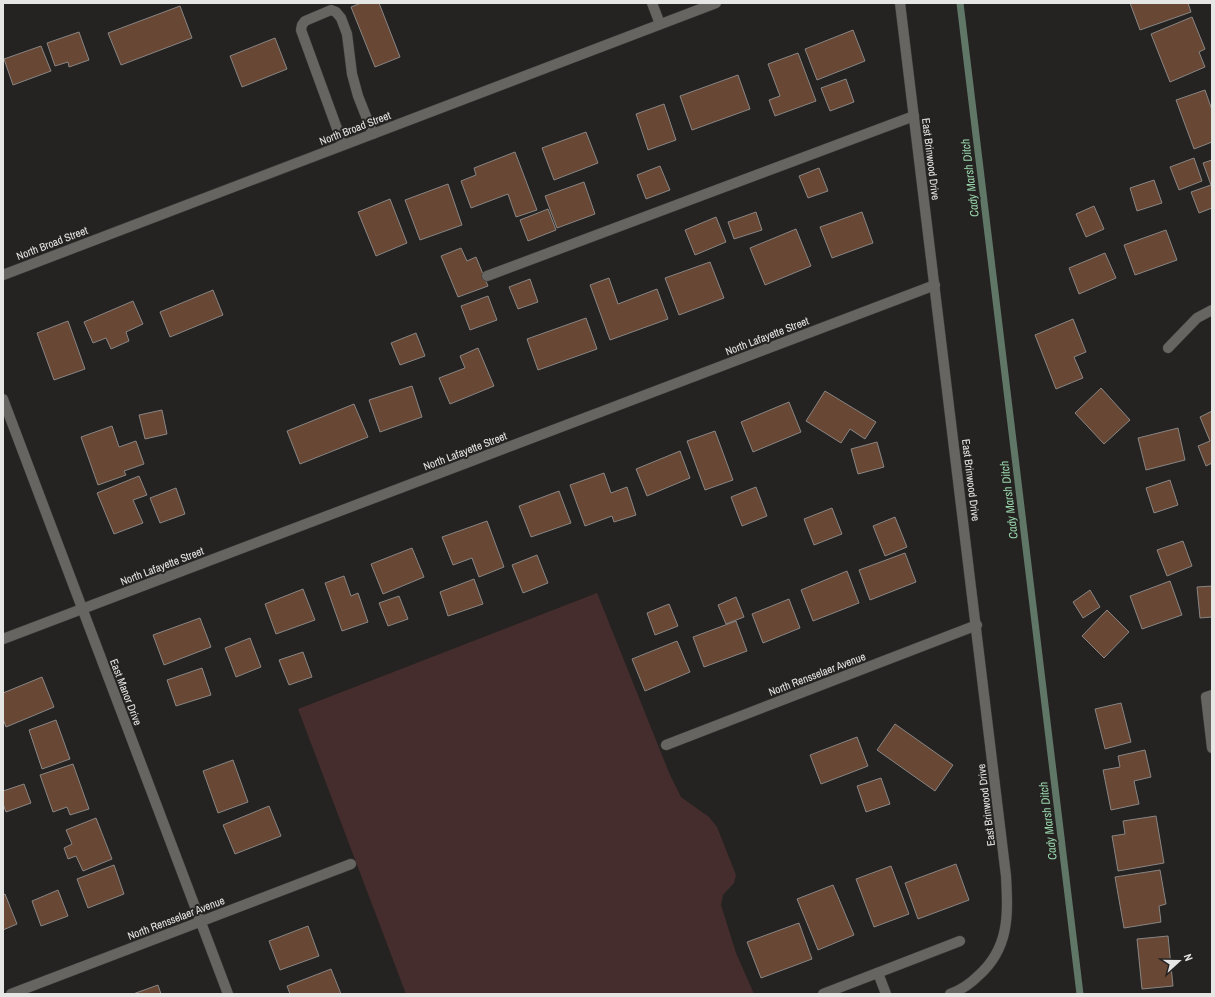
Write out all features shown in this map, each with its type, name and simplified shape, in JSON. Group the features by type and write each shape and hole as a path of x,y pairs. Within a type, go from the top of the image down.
{"street":[{"path":"652,3 660,24"},
{"name":"North Broad Street","path":"3,275 716,3"},
{"name":"East Brinwood Drive","path":"900,3 977,625 1008,903 1007,924 1002,943 994,959 970,984 950,994"},
{"path":"342,145 301,30 305,21 331,10 336,12 341,18 346,34 354,82 373,134"},
{"path":"487,276 914,116"},
{"name":"North Lafayette Street","path":"3,639 935,285"},
{"path":"1168,348 1197,318 1212,310"},
{"name":"East Manor Drive","path":"3,399 228,994"},
{"name":"North Rensselaer Avenue","path":"666,745 977,625"},
{"path":"1209,696 1212,748"},
{"name":"North Rensselaer Avenue","path":"11,994 351,864"},
{"path":"823,994 960,942"},
{"path":"878,973 886,994"}],"shaded area":[{"path":"597,593 670,775 681,797 709,817 717,827 736,875 734,883 723,895 721,905 736,953 754,994 406,994 298,709"}],"building":[{"path":"361,3 379,3 400,57 375,67 351,7"},
{"path":"1130,3 1188,3 1191,12 1140,30"},
{"path":"180,6 192,38 121,65 108,33"},
{"path":"1192,17 1205,49 1199,52 1205,67 1170,82 1151,34"},
{"path":"853,30 865,61 817,80 805,49"},
{"path":"79,32 89,60 69,67 68,62 55,66 47,43"},
{"path":"275,38 287,69 242,87 230,56"},
{"path":"41,46 51,71 13,85 4,59"},
{"path":"798,53 816,101 775,116 769,100 780,96 768,64"},
{"path":"738,75 750,109 692,130 680,96"},
{"path":"846,79 854,102 830,111 821,88"},
{"path":"1205,90 1212,110 1212,142 1194,149 1176,100"},
{"path":"664,104 676,140 648,150 636,114"},
{"path":"586,132 598,163 554,180 542,148"},
{"path":"515,152 537,210 516,217 508,194 471,208 461,181 476,175 474,168"},
{"path":"1194,158 1202,181 1179,190 1170,167"},
{"path":"1212,160 1212,208 1199,213 1191,192 1211,185 1203,163"},
{"path":"660,166 670,190 646,199 637,175"},
{"path":"819,168 828,191 808,198 799,176"},
{"path":"1154,180 1162,203 1137,211 1130,188"},
{"path":"584,182 595,214 557,228 545,196"},
{"path":"448,184 462,225 420,240 405,200"},
{"path":"390,199 407,243 376,256 358,212"},
{"path":"1094,206 1104,229 1086,237 1076,214"},
{"path":"548,209 556,230 528,241 520,220"},
{"path":"756,212 762,230 734,239 728,222"},
{"path":"862,212 873,243 832,258 820,227"},
{"path":"716,217 726,242 695,255 685,230"},
{"path":"796,229 811,266 765,285 750,248"},
{"path":"1166,230 1177,260 1135,275 1124,245"},
{"path":"461,248 467,261 476,257 488,286 458,297 441,256"},
{"path":"1105,253 1116,278 1079,294 1069,268"},
{"path":"710,262 724,298 679,315 665,278"},
{"path":"609,278 618,304 657,289 668,319 610,340 590,285"},
{"path":"530,279 538,302 518,309 509,287"},
{"path":"213,290 223,315 170,337 160,312"},
{"path":"488,296 497,320 470,330 461,306"},
{"path":"133,301 143,324 126,332 129,341 111,349 106,338 93,343 84,322"},
{"path":"586,318 597,349 538,370 527,339"},
{"path":"1073,319 1086,352 1074,357 1083,378 1056,389 1035,335"},
{"path":"68,321 85,369 54,380 37,333"},
{"path":"416,333 425,356 400,365 391,343"},
{"path":"478,348 494,386 450,404 439,378 465,368 460,356"},
{"path":"412,386 422,417 380,432 369,400"},
{"path":"1101,388 1130,420 1104,444 1075,413"},
{"path":"825,391 876,422 865,439 850,429 841,443 806,421"},
{"path":"789,402 801,432 753,452 741,422"},
{"path":"354,404 368,437 300,464 287,431"},
{"path":"162,410 167,434 145,439 139,415"},
{"path":"1212,411 1212,463 1206,466 1198,446 1210,441 1200,417"},
{"path":"112,426 119,447 136,441 144,464 124,471 126,475 98,485 81,437"},
{"path":"1178,428 1185,460 1146,470 1138,438"},
{"path":"715,431 733,480 705,490 687,441"},
{"path":"877,442 884,467 858,474 851,449"},
{"path":"680,451 690,478 647,496 636,469"},
{"path":"604,473 611,493 627,487 636,515 614,522 612,516 585,526 570,485"},
{"path":"139,476 147,495 133,500 143,523 114,534 97,493"},
{"path":"1170,480 1178,505 1154,513 1146,488"},
{"path":"756,487 767,516 742,526 731,497"},
{"path":"176,488 185,514 160,523 150,498"},
{"path":"559,491 571,523 531,537 519,506"},
{"path":"832,508 842,534 814,545 804,519"},
{"path":"895,517 907,547 885,556 873,526"},
{"path":"487,521 504,567 479,577 472,558 453,565 442,537"},
{"path":"1183,541 1192,566 1167,576 1157,550"},
{"path":"412,548 424,577 383,594 371,564"},
{"path":"905,553 916,582 870,600 859,570"},
{"path":"537,555 548,583 523,593 512,565"},
{"path":"847,571 859,603 813,621 801,590"},
{"path":"344,576 351,596 358,593 368,622 342,631 325,583"},
{"path":"474,579 483,604 448,616 440,592"},
{"path":"1170,581 1182,615 1142,629 1130,596"},
{"path":"1212,586 1212,617 1200,618 1197,587"},
{"path":"303,589 315,620 276,634 265,604"},
{"path":"1090,590 1100,607 1083,618 1073,602"},
{"path":"399,596 408,619 388,626 379,603"},
{"path":"736,597 744,617 726,624 718,605"},
{"path":"789,599 800,628 763,643 752,614"},
{"path":"669,604 678,626 655,635 647,613"},
{"path":"1107,610 1129,632 1104,658 1082,636"},
{"path":"200,618 211,647 164,665 153,635"},
{"path":"736,621 747,651 704,667 693,637"},
{"path":"250,638 261,667 236,677 225,648"},
{"path":"677,641 690,672 645,691 632,659"},
{"path":"303,652 312,677 289,685 279,660"},
{"path":"202,668 211,695 176,706 167,680"},
{"path":"42,677 54,707 6,727 3,719 3,693"},
{"path":"1121,703 1131,742 1105,749 1095,709"},
{"path":"56,720 70,759 42,769 29,730"},
{"path":"895,724 953,765 935,791 877,750"},
{"path":"857,737 868,766 821,784 810,755"},
{"path":"1145,750 1151,777 1134,781 1139,804 1111,810 1103,770 1120,767 1118,756"},
{"path":"233,760 248,802 218,813 203,771"},
{"path":"73,764 89,809 70,815 67,807 53,812 40,775"},
{"path":"881,778 890,804 866,812 857,786"},
{"path":"24,784 31,803 6,812 3,804 3,791"},
{"path":"269,806 281,836 235,854 223,825"},
{"path":"1156,816 1164,863 1118,871 1112,836 1125,834 1123,821"},
{"path":"96,818 112,859 83,871 76,856 68,859 64,848 72,844 66,830"},
{"path":"956,864 969,900 918,919 905,883"},
{"path":"114,865 124,894 88,908 77,879"},
{"path":"891,866 909,914 874,927 856,879"},
{"path":"1160,870 1166,904 1159,906 1161,922 1124,928 1115,877"},
{"path":"833,885 854,935 818,950 797,899"},
{"path":"58,890 68,916 41,926 32,901"},
{"path":"5,894 17,924 3,930 3,895"},
{"path":"799,923 812,959 761,978 747,942"},
{"path":"308,926 319,956 280,970 269,941"},
{"path":"1168,936 1173,986 1142,989 1137,939"},
{"path":"331,969 341,994 290,994 287,986"},
{"path":"158,985 161,994 133,994"}],"waterway":[{"name":"Cady Marsh Ditch","path":"960,3 1080,994"}]}
